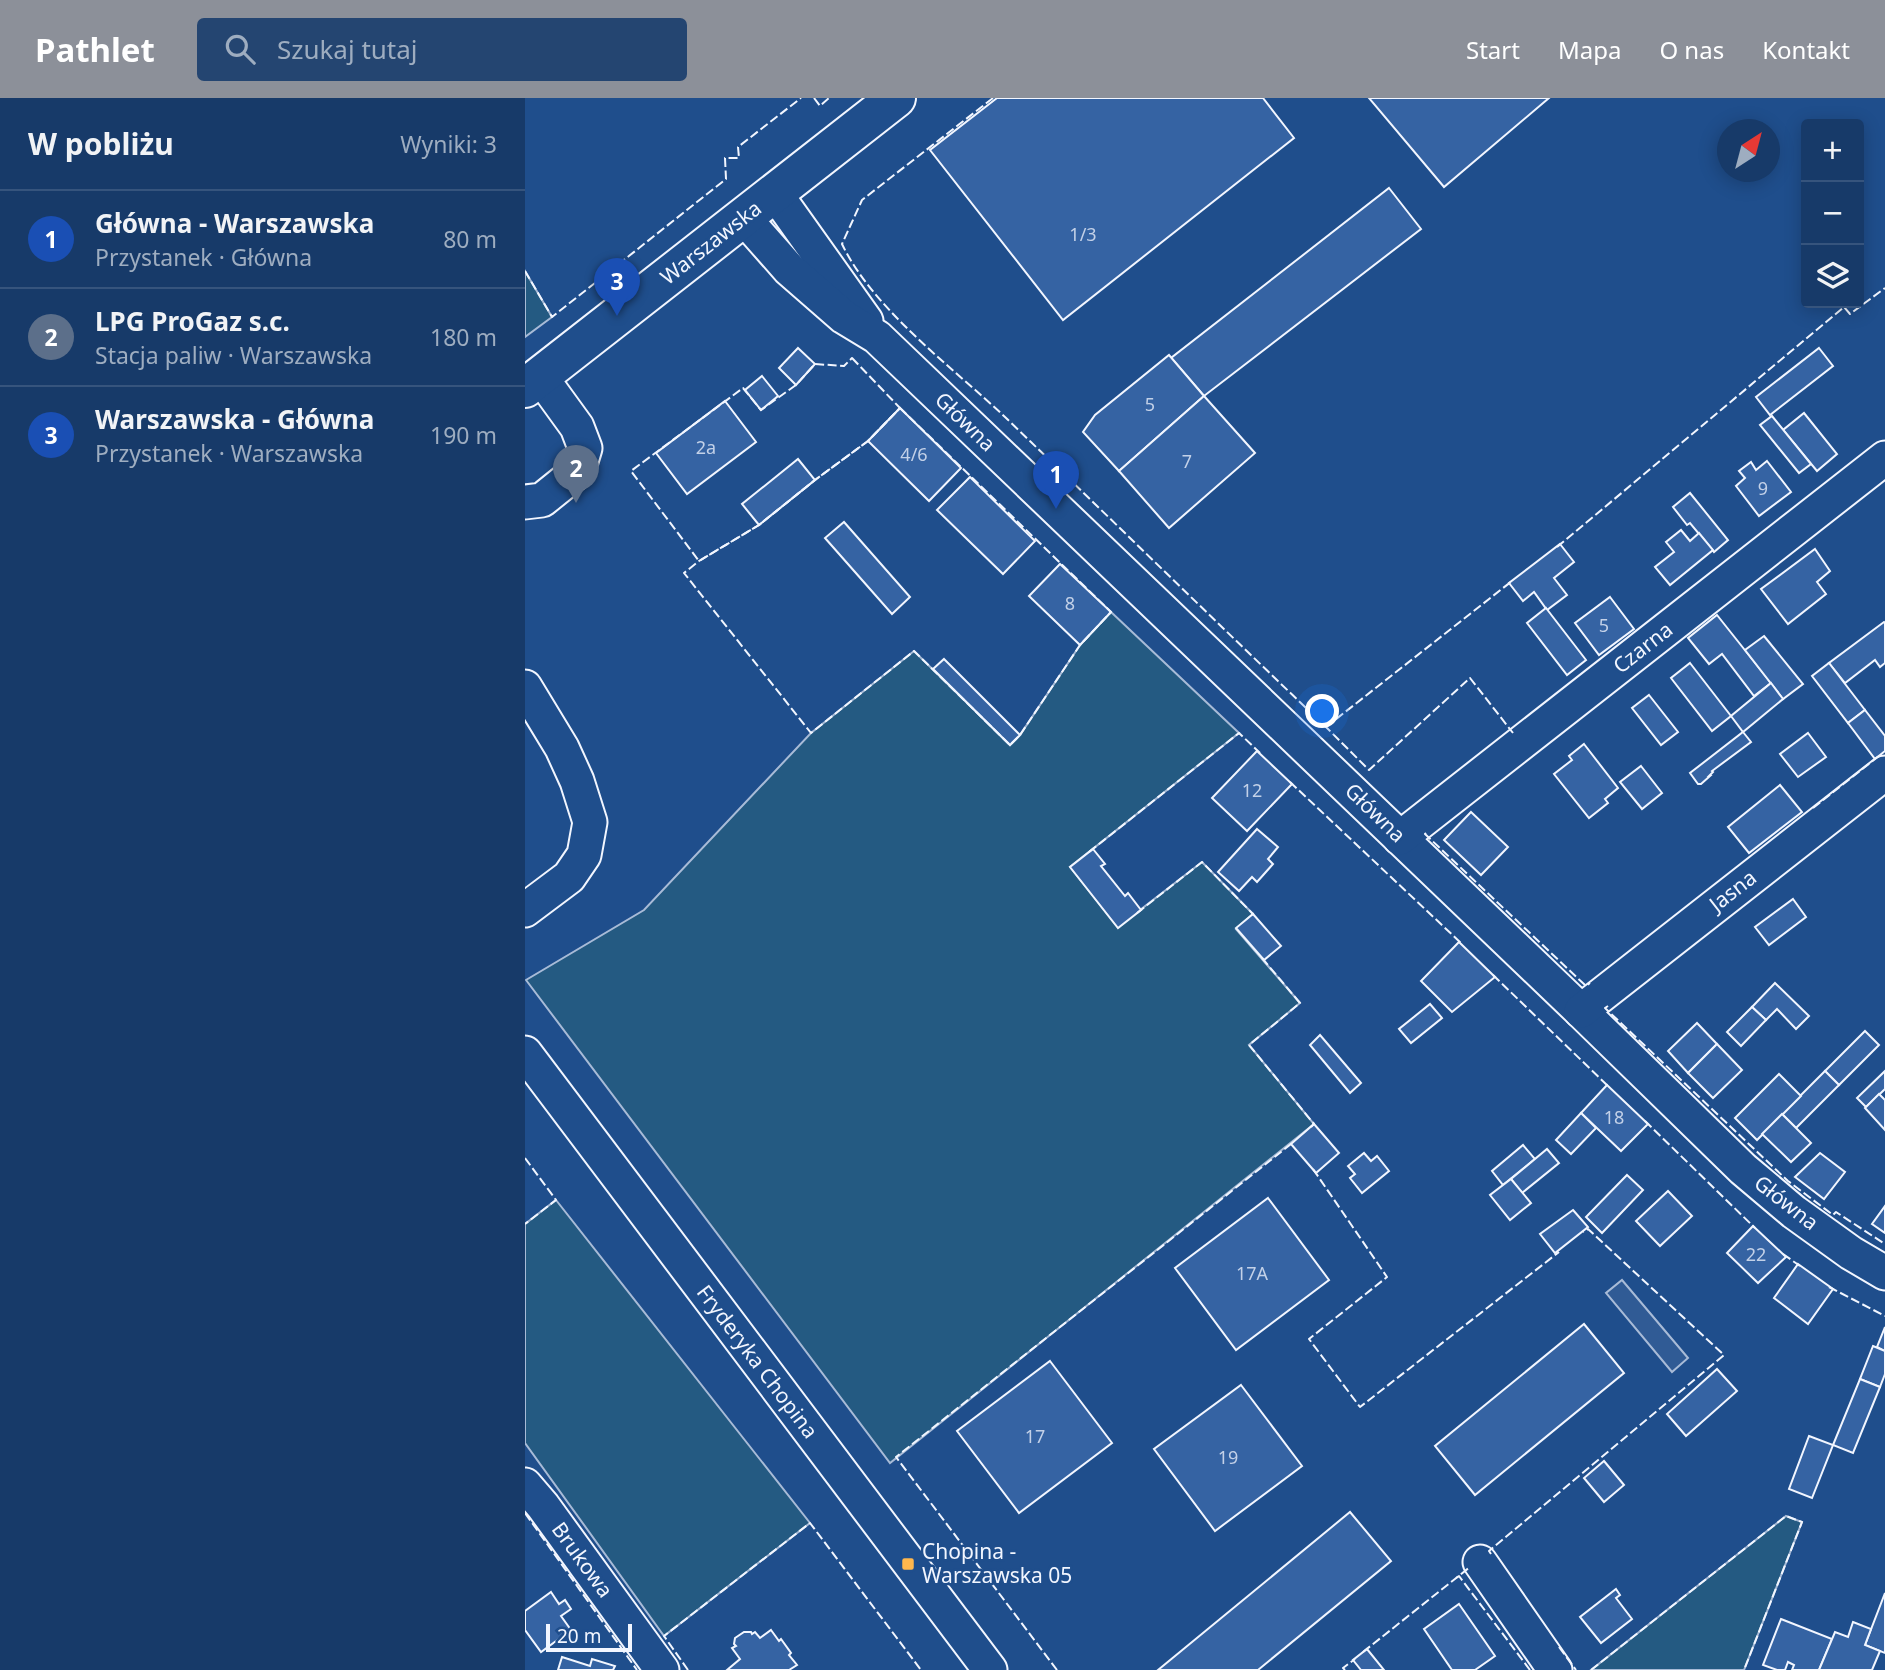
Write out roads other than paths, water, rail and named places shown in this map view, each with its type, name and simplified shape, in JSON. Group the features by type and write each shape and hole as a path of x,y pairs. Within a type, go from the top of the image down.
{"main road":[{"name":"Warszawska","path":"532,382 896,98"}],"street":[{"name":"Główna","path":"775,193 877,337 1743,1169 1794,1212 1851,1253 1885,1273"},
{"name":"Główna","path":"744,218 789,269 844,317 877,337"},
{"path":"525,502 542,500 578,471 585,448 577,427 532,382"},
{"name":"Czarna","path":"1400,838 1885,458"},
{"path":"525,687 562,748 590,822 584,855 569,877 525,910"},
{"name":"Jasna","path":"1581,1011 1885,773"},
{"name":"Fryderyka Chopina","path":"525,1053 990,1670"},
{"name":"Brukowa","path":"525,1485 661,1670"},
{"path":"1480,1562 1555,1670"}],"place":[{"name":"Warszawska - Główna","path":"617,316"},
{"name":"LPG ProGaz s.c.","path":"576,503"},
{"name":"Główna - Warszawska","path":"1056,509"},
{"name":"Chopina - Warszawska 05","path":"908,1564"}]}
